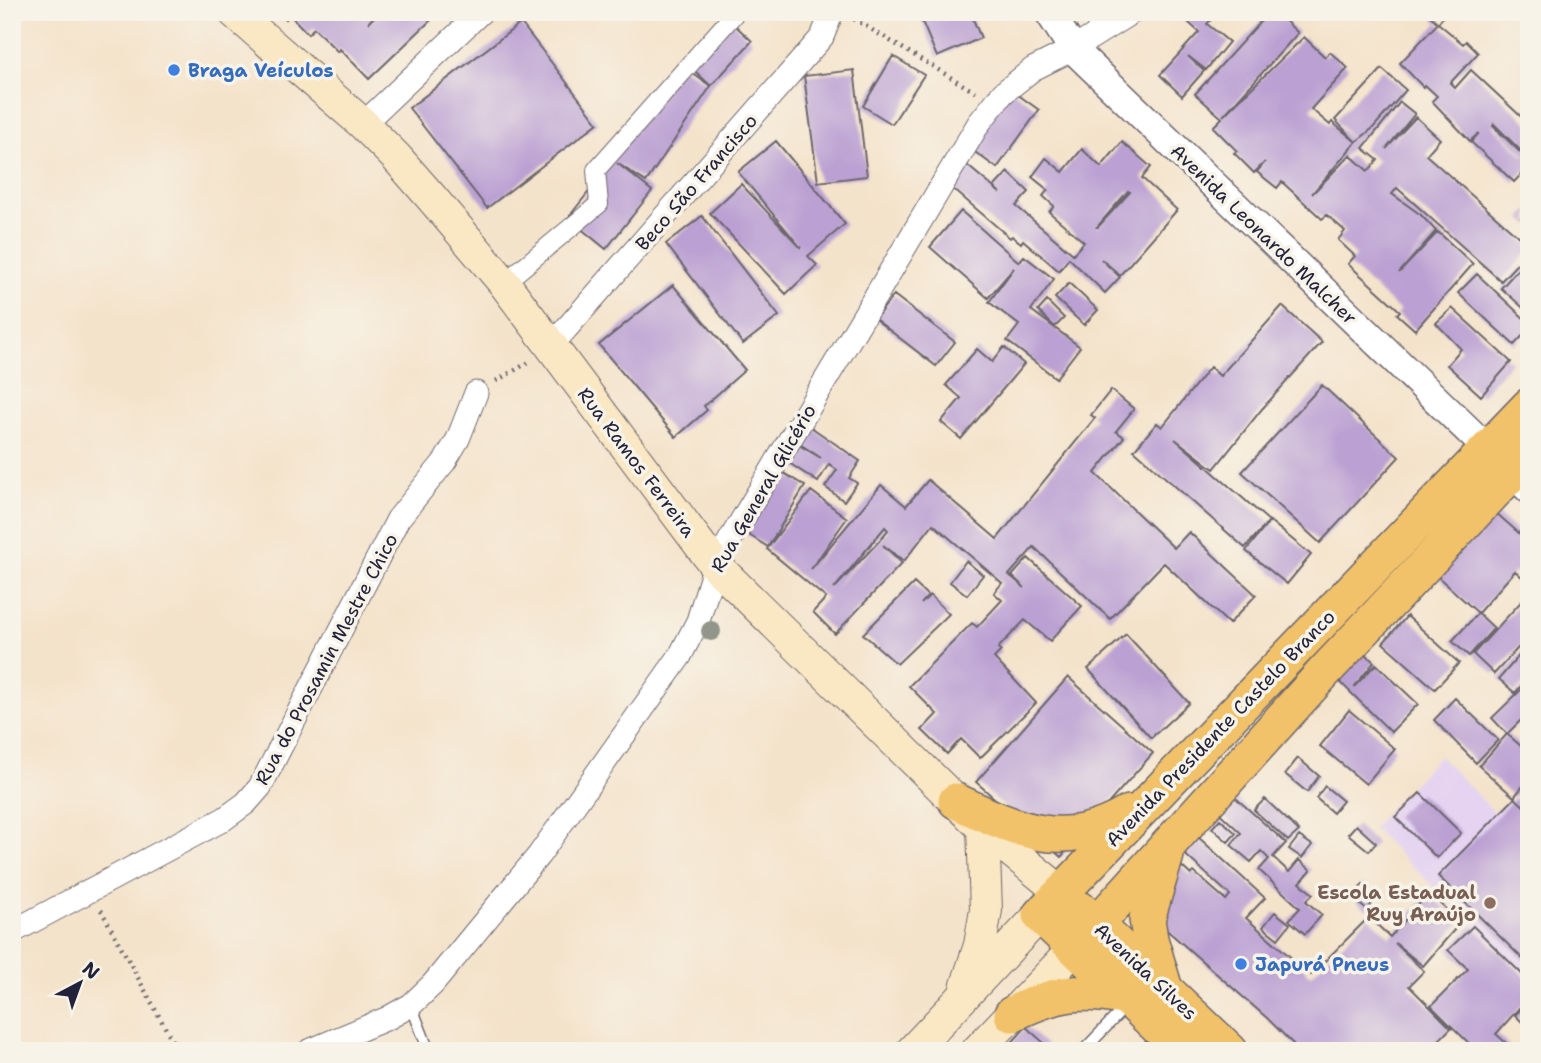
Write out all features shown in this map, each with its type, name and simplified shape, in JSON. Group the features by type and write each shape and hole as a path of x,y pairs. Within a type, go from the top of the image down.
{"main road":[{"name":"Rua Ramos Ferreira","path":"234,12 363,124 396,157 504,283 715,565 983,828 1050,904"},
{"name":"Avenida Presidente Castelo Branco","path":"977,1051 1086,936 1514,467 1529,406"},
{"name":"Avenida Presidente Castelo Branco","path":"912,1051 1299,646 1514,467"},
{"path":"1299,646 1326,670"},
{"path":"956,801 1006,825 1052,834 1082,834 1116,820 1153,798"},
{"path":"962,999 980,945 986,910 983,828"},
{"path":"1165,989 1147,919 1171,840"},
{"name":"Avenida Silves","path":"1050,904 1086,936 1165,989 1230,1051"},
{"name":"Avenida Silves","path":"1086,936 1129,999 1183,1051"},
{"path":"1012,1014 1043,999 1071,993 1099,993 1129,999"}],"street":[{"path":"363,124 481,12"},
{"path":"504,283 599,204 596,170 736,12"},
{"name":"Beco São Francisco","path":"552,347 822,37 831,12"},
{"name":"Avenida Leonardo Malcher","path":"1049,12 1073,49 1514,467"},
{"name":"Rua General Glicério","path":"309,1051 388,1018 411,1005 433,984 539,855 680,656 698,621 715,565 979,123 1003,93 1033,69 1073,49 1132,12"},
{"name":"Rua do Prosamin Mestre Chico","path":"12,932 224,819 246,803 260,787 398,519 445,461 458,439 476,393"}],"lane":[{"path":"1083,1051 1129,999"},
{"path":"411,1005 429,1051"}],"path":[{"path":"842,12 994,104"},
{"path":"476,393 552,347"},
{"path":"90,890 178,1051"}],"shaded area":[{"name":"Escola Estadual Ruy Araújo","path":"1439,756 1494,812 1515,798 1529,812 1529,978 1372,828"}],"building":[{"path":"279,12 378,12 368,23 379,12 423,12 431,20 369,79 340,49 338,52 314,28 308,34 290,15 286,19"},
{"path":"918,12 970,12 981,38 937,57"},
{"path":"1177,12 1218,12 1207,24 1229,42 1206,70 1188,56 1204,71 1182,96 1160,75 1199,32"},
{"path":"1269,12 1276,12 1298,33 1223,116 1304,37 1325,57 1330,52 1348,68 1311,109 1356,142 1312,194 1350,155 1368,171 1378,160 1363,148 1400,102 1415,114 1386,149 1416,117 1440,139 1426,155 1529,246 1529,251 1501,281 1397,188 1392,194 1421,215 1436,231 1399,273 1438,232 1473,264 1415,330 1397,314 1400,311 1348,264 1355,256 1338,240 1345,231 1327,215 1322,219 1282,182 1277,188 1257,172 1265,162 1254,173 1234,153 1237,151 1213,127 1222,118 1195,94"},
{"path":"1426,12 1447,12 1438,23"},
{"path":"725,16 752,41 711,86 683,60"},
{"path":"521,23 598,123 487,208 409,108"},
{"path":"1438,23 1463,44 1466,41 1478,53 1450,83 1455,88 1471,70 1529,124 1529,166 1514,182 1471,142 1479,133 1470,141 1432,101 1437,96 1425,85 1423,87 1400,63","holes":["1494,124 1525,155 1493,126"]},
{"path":"893,56 924,75 892,124 863,106"},
{"path":"678,64 711,86 646,182 617,163 652,191 606,249 568,218 613,161"},
{"path":"1382,69 1406,90 1373,128 1356,142 1335,120"},
{"path":"854,70 867,176 818,182 804,76"},
{"path":"1010,89 1039,110 997,168 968,147"},
{"path":"776,141 845,224 808,256 817,265 786,294 710,213 741,184 801,248 738,172"},
{"path":"1122,142 1151,167 1142,178 1177,210 1120,275 1101,259 1120,277 1105,293 1069,258 1059,271 1023,240 1021,243 1012,236 1010,238 945,182 962,161 1000,193 994,187 1008,172 1029,192 1016,206 1073,254 1084,242 1049,212 1054,206 1043,196 1048,190 1032,177 1046,158 1063,172 1082,149 1101,167","holes":["1128,191 1130,192 1098,227 1097,227"]},
{"path":"1529,210 1529,225 1521,218"},
{"path":"961,211 1019,262 1024,256 1054,279 1031,310 1080,347 1056,378 1007,341 1019,325 989,302 1014,268 988,298 930,247"},
{"path":"702,216 779,316 743,344 666,244"},
{"path":"1521,266 1529,273 1529,313 1501,288"},
{"path":"1477,274 1529,323 1529,329 1514,345 1458,293"},
{"path":"1069,283 1098,310 1084,325 1055,298"},
{"path":"673,285 745,370 704,406 707,410 676,437 599,345"},
{"path":"894,295 955,342 936,366 875,319"},
{"path":"1047,301 1064,318 1055,327 1038,311"},
{"path":"1282,306 1322,342 1262,409 1214,469 1175,439 1269,521 1245,548 1134,450 1157,423 1162,427 1210,367 1220,376"},
{"path":"1452,308 1511,362 1481,396 1447,365 1461,349 1436,323"},
{"path":"1004,347 1024,364 961,439 941,422 961,398 946,385 977,349 992,362"},
{"path":"1322,385 1399,457 1320,543 1242,472"},
{"path":"1111,390 1134,409 1116,431 1124,437 1095,473 1174,548 1189,532 1256,595 1229,624 1164,563 1110,619 1034,547 1009,575 1025,588 1012,576 1028,558 1082,606 1050,641 1025,620 998,648 1001,651 994,658 1036,703 980,758 961,739 947,754 922,730 937,714 909,686 972,623 977,627 1002,600 994,593 1002,583 933,524 904,561 883,545 902,563 835,634 813,612 826,598 767,549 811,491 847,518 811,569 881,485 906,506 928,480 997,539 1095,418 1091,415","holes":["885,527 888,530 879,541 834,589"]},
{"path":"808,425 860,461 849,478 857,483 844,501 825,487 837,470 829,464 818,482 786,461 797,444 821,458 797,442"},
{"path":"777,469 805,486 768,547 741,530"},
{"path":"1495,512 1529,542 1529,583 1515,571 1478,613 1437,576"},
{"path":"1270,521 1311,555 1287,584 1246,551"},
{"path":"966,561 983,575 967,595 950,582"},
{"path":"914,583 928,596 921,604 930,595 949,614 897,664 863,634"},
{"path":"1529,593 1529,636 1494,674 1473,654"},
{"path":"1478,613 1494,628 1469,656 1452,641"},
{"path":"1407,616 1459,663 1435,689 1383,643"},
{"path":"1126,634 1189,703 1151,738 1088,669"},
{"path":"1529,644 1529,677 1515,693 1499,679"},
{"path":"1361,651 1374,662 1354,687 1376,664 1418,704 1391,732 1338,680"},
{"path":"1068,677 1153,753 1061,857 976,782"},
{"path":"1529,682 1529,712 1507,734 1492,718"},
{"path":"1455,698 1498,740 1476,763 1434,720"},
{"path":"1349,710 1395,749 1366,784 1320,746"},
{"path":"1507,734 1529,753 1529,782 1527,781 1514,797 1479,766"},
{"path":"1298,758 1319,776 1307,792 1285,774"},
{"path":"1325,786 1343,801 1333,813 1316,798"},
{"path":"1227,790 1286,843 1273,857 1289,872 1299,860 1311,870 1300,883 1313,894 1306,901 1322,915 1305,934 1289,920 1300,908 1259,870 1269,859 1261,851 1251,862 1231,845 1241,833 1212,806"},
{"path":"1420,793 1461,833 1437,858 1395,817"},
{"path":"1515,798 1529,811 1529,965 1438,876"},
{"path":"1265,799 1299,831 1288,841 1254,810"},
{"path":"1220,819 1236,833 1228,842 1212,828"},
{"path":"1356,825 1376,843 1369,851 1348,834"},
{"path":"1196,835 1265,898 1246,918 1311,975 1369,917 1390,937 1429,893 1461,922 1423,966 1395,943 1424,971 1409,986 1451,1028 1428,1051 1300,1051 1267,1018 1153,918 1178,863 1191,875 1194,872 1226,900 1230,895 1181,851"},
{"path":"1299,836 1312,845 1302,858 1289,849"},
{"path":"1363,884 1378,896 1367,910 1352,898"},
{"path":"1275,912 1290,924 1278,939 1263,927"},
{"path":"1473,926 1529,981 1529,997 1496,1034 1515,1051 1477,1051 1431,1006 1468,969 1448,950"},
{"path":"1529,1002 1529,1029 1515,1015"},
{"path":"1026,1027 1053,1051 1004,1051"}],"place":[{"name":"Braga Veículos","path":"174,70"},
{"name":"Escola Estadual Ruy Araújo","path":"1490,903"},
{"name":"Japurá Pneus","path":"1241,964"}]}
